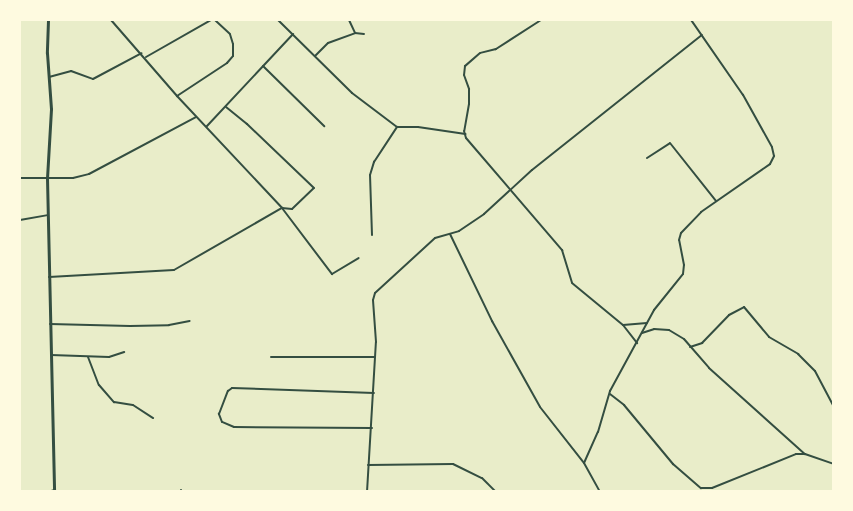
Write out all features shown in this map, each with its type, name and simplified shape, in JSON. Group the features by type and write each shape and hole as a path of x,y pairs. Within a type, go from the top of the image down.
{"street":[{"path":"48,20 48,78 51,109 46,178 54,491 48,492"},
{"path":"111,20 146,57 196,117 282,208 332,274 359,258"},
{"path":"146,57 211,20"},
{"path":"177,96 227,63 232,56 234,44 230,34 215,20"},
{"path":"278,20 351,93 397,128 418,127 465,134 562,250 572,283 623,325 637,343"},
{"path":"349,20 355,33"},
{"path":"465,134 469,104 469,89 464,75 465,66 480,53 495,49 541,20"},
{"path":"584,463 598,432 609,394 662,298 683,274 684,265 679,240 681,233 701,212 770,164 774,152 743,95 691,20"},
{"path":"315,56 327,43 355,33 364,34"},
{"path":"206,126 293,34"},
{"path":"367,492 374,393 373,300 375,293 435,238 450,234 484,214 510,190 702,35"},
{"path":"48,78 71,71 93,79 142,53"},
{"path":"263,66 324,126"},
{"path":"49,277 174,270 282,208 292,209 314,188 226,107"},
{"path":"20,178 73,178 105,168 196,117"},
{"path":"372,235 369,175 374,162 397,128"},
{"path":"647,158 670,143 716,201"},
{"path":"20,220 48,214"},
{"path":"450,234 492,321 540,407 584,463 600,492"},
{"path":"690,346 702,343 729,315 744,307 769,337 798,354 815,371 834,407"},
{"path":"50,324 140,326 190,321"},
{"path":"623,325 647,323"},
{"path":"642,333 654,329 669,330 690,346 724,382 806,454 834,464"},
{"path":"51,355 109,357 124,352"},
{"path":"88,357 99,385 114,402 133,405 153,418"},
{"path":"271,357 375,357"},
{"path":"372,428 234,427 225,425 219,417 228,391 232,388 374,393"},
{"path":"609,394 624,405 673,464 701,488 711,488 788,456 806,454"},
{"path":"368,465 453,464 482,478 496,492"}]}
